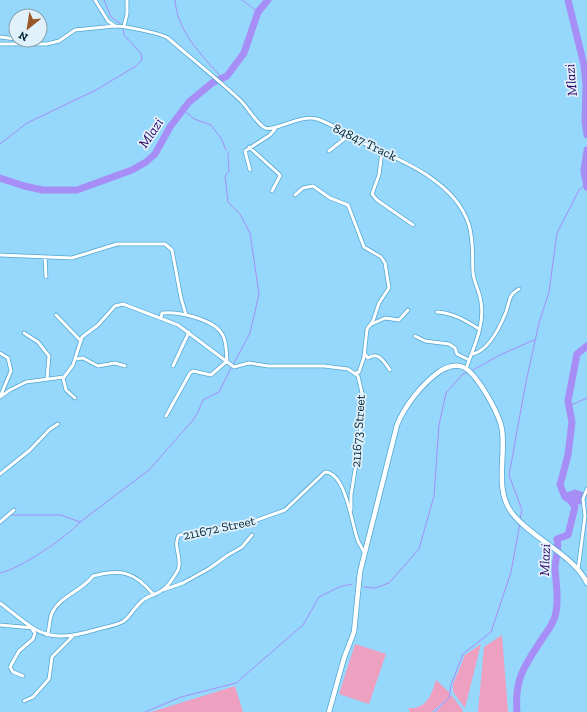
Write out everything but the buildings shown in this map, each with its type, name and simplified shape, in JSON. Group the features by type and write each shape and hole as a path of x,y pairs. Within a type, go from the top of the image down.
{"street":[{"path":"95,0 108,21 115,26"},
{"path":"124,26 127,14 127,0"},
{"path":"48,43 54,43 75,30 107,29 115,26 124,26 138,31 163,35 224,88 239,99 264,127 275,129"},
{"name":"84847 Track","path":"249,147 270,135 275,129 284,124 311,118 319,119 348,136 420,170 454,197 464,211 471,234 473,272 481,304 479,329 466,369"},
{"path":"329,151 348,136"},
{"path":"250,170 244,152 249,147 249,149 274,167 279,174 272,191"},
{"path":"382,151 379,175 372,194 377,200 413,225"},
{"path":"0,397 26,382 63,378 69,372 81,341 85,335 98,325 112,308 120,304 127,304 148,315 161,318 178,325 236,368 249,363 268,366 324,366 348,369 356,373 359,372 365,354 367,329 379,303 389,291 390,285 383,260 363,245 348,205 330,198 313,186 303,188 295,195"},
{"path":"1,256 72,258 115,244 168,245 172,250 181,298 186,315"},
{"path":"45,257 46,277"},
{"path":"472,354 483,349 507,310 510,296 519,289"},
{"path":"370,325 387,317 399,320 408,310"},
{"path":"437,312 455,315 479,329"},
{"path":"161,318 162,314 164,313 186,315 201,320 220,331 225,342 227,361"},
{"path":"56,314 81,341"},
{"path":"174,366 189,332"},
{"path":"24,333 38,342 49,356 47,379"},
{"path":"415,336 425,341 449,344 455,348 457,354 469,360"},
{"path":"0,353 8,358 11,370 0,397"},
{"path":"365,354 368,358 375,355 378,356 390,370"},
{"path":"75,359 84,358 98,366 115,364 125,366"},
{"path":"166,416 190,373 193,371 211,375 227,361"},
{"path":"328,712 344,658 350,646 355,626 360,572 364,552 400,416 414,396 437,374 448,367 461,366 466,369 477,381 500,421 502,430 503,489 512,514 573,565 587,583"},
{"name":"211673 Street","path":"351,512 353,482 360,439 361,387 360,378 356,373"},
{"path":"63,378 66,390 75,398"},
{"path":"0,474 30,450 50,429 58,424"},
{"name":"211672 Street","path":"33,629 47,635 59,637 74,635 118,624 131,615 135,607 144,599 162,591 178,568 179,561 176,545 179,535 199,534 225,527 246,524 285,510 325,472 332,473 336,477 351,512"},
{"path":"578,570 585,516 583,499 587,489"},
{"path":"0,522 14,510"},
{"path":"351,512 358,542 364,552"},
{"path":"162,591 184,583 210,568 242,547 252,535"},
{"path":"47,635 51,616 54,610 62,601 87,584 93,576 124,572 140,582 154,595"},
{"path":"0,603 33,629 35,633 33,639 19,651 10,667 14,672 22,676"},
{"path":"0,625 33,629"},
{"path":"24,701 34,696 49,679 52,657 74,635"}],"shaded area":[{"path":"502,635 508,712 478,712 484,647"},
{"path":"355,644 386,654 369,704 339,694"},
{"path":"481,644 465,708 453,692 453,684 465,655"},
{"path":"436,680 450,693 448,698 432,712 410,712 408,708 414,708 424,704 430,696"},
{"path":"235,686 243,712 151,712"},
{"path":"451,695 463,710 462,712 436,712"}],"waterway":[{"path":"104,0 111,17 122,25"},
{"path":"175,0 180,22 185,33 199,52 222,78"},
{"path":"242,0 258,12"},
{"name":"Mlazi","path":"0,178 24,186 43,190 77,190 132,170 146,162 155,154 170,127 189,102 212,83 227,76 244,53 258,12 268,0"},
{"name":"Mlazi","path":"568,0 584,65 586,85 585,122 587,135"},
{"path":"0,144 27,123 96,90 136,66 142,60 141,53 124,35 123,29"},
{"path":"184,110 194,119 211,125 221,138 226,150"},
{"name":"Mlazi","path":"587,150 584,171 587,187"},
{"path":"228,153 229,171 225,176 228,202 240,214 250,233 259,294 250,333 233,365"},
{"path":"520,520 522,510 509,475 526,382 539,323 549,292 557,233 579,190 587,183"},
{"path":"471,371 500,355 534,340"},
{"name":"Mlazi","path":"517,712 517,689 519,680 527,663 552,625 557,606 555,569 558,546 557,539 568,535 575,507 570,500 565,497 560,485 568,455 572,422 568,401 577,354 587,346"},
{"path":"0,573 9,570 43,552 149,470 193,420 203,400 219,392 231,368"},
{"path":"364,587 375,588 389,583 419,549 434,496 439,425 446,393 463,374 468,372"},
{"path":"569,406 587,398"},
{"path":"565,497 575,493 583,496"},
{"path":"570,500 581,501"},
{"path":"11,515 61,515 80,522"},
{"path":"434,712 449,698 451,685 463,654 491,632 511,572 520,523"},
{"path":"145,712 181,697 236,683 303,625 319,597 339,587 352,584"}]}
